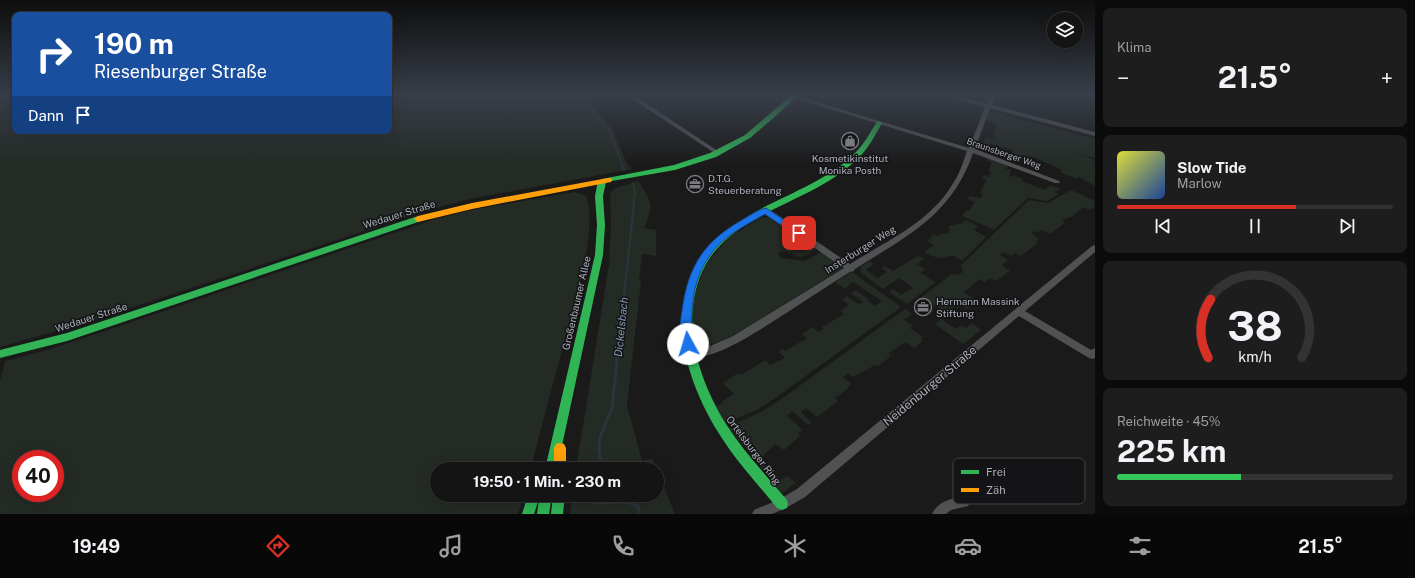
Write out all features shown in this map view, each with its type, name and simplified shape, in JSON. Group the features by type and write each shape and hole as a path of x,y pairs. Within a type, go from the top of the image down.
{"street":[{"path":"665,118 718,153"},
{"name":"Wedauer Straße","path":"0,354 67,337 422,218 474,204 602,181 695,162 718,153 739,142 769,118"},
{"name":"Braunsberger Weg","path":"863,118 970,150 1057,182"},
{"name":"Insterburger Weg","path":"689,353 703,353 721,347 743,335 851,269 920,224 949,196 961,176 983,118"},
{"path":"1034,118 1095,134"},
{"name":"Ortelsburger Ring","path":"782,504 721,427 702,392 689,353 686,321 690,289 699,264 717,242 730,231 825,179 843,167 860,152 879,123"},
{"name":"Großenbaumer Allee","path":"552,462 599,255 601,225 599,196 602,181"},
{"path":"766,210 851,269"},
{"name":"Neidenburger Straße","path":"762,514 801,493 1095,248"},
{"path":"1019,312 1092,355 1095,352"},
{"path":"544,462 559,429"},
{"name":"Großenbaumer Allee","path":"559,429 560,462"},
{"path":"528,514 532,502"},
{"path":"543,514 545,502"},
{"path":"557,514 558,502"},
{"path":"938,514 948,504 953,503"}],"shaded area":[{"path":"0,118 12,118 12,134 392,134 392,118 603,118 612,128 627,164 632,169 470,199 428,210 88,322 0,347"},
{"path":"1015,118 1095,139 1095,158 1078,154 1095,160 1095,186 1079,177 1076,179 1060,172 1062,170 1031,156 1029,158 1023,155 1019,161 1010,156 1013,150 990,143 987,150 982,148 986,137 993,139 997,125 985,119"},
{"path":"988,158 1008,165 1006,169 1011,170 1009,177 1013,175 1023,179 1022,181 1045,190 1050,185 1060,189 1055,192 1059,194 1047,201 1028,198 994,230 962,216 966,210 969,211 975,202 968,199 969,196 981,198 983,194 980,193 986,180 982,178 984,175 988,177 991,172 988,171 992,162 987,160"},
{"path":"639,181 649,199 650,204 650,213 644,228 656,230 656,256 642,254 639,281 641,281 627,405 642,461 652,458 653,462 577,462 609,264 611,223 610,196 611,192 615,188"},
{"path":"1071,190 1095,201 1093,206 1095,207 1090,210 1084,207 1071,217 1062,221 1065,223 1050,234 1041,230 1037,233 1033,231 1031,233 1039,239 1036,242 1038,243 1021,256 1014,253 1011,256 1004,252 1000,255 1008,260 1002,265 1010,271 996,281 989,278 985,282 980,279 964,292 978,301 967,309 961,306 958,308 955,307 945,316 942,314 944,312 925,299 922,301 919,299 952,274 957,275 963,272 961,265 1029,200 1048,203"},
{"path":"575,192 586,196 589,211 587,251 577,297 533,462 430,462 430,502 522,502 518,514 0,514 0,381 5,361 51,349 432,220 476,209"},
{"path":"768,217 816,250 802,257 783,251 778,253 781,258 805,261 821,252 841,265 841,269 739,332 717,342 696,347 693,343 693,298 705,266 728,238 760,218"},
{"path":"966,220 978,226 974,230 986,237 962,261 952,255 941,258 934,257 924,252 934,245 927,241 932,237 931,235 933,234 938,236 943,233 947,234 951,230 948,228 951,225 954,226 958,223 961,224"},
{"path":"918,256 924,259 917,264 925,269 921,273 936,282 907,304 889,292 893,289 901,295 913,288 899,278 883,289 860,272 861,266 870,261 874,264 866,270 878,278 887,272 881,268 885,266 893,271"},
{"path":"852,272 901,307 757,410 725,423 715,406 722,404 721,402 734,394 723,383 738,373 741,375 765,360 770,365 785,358 779,352 782,349 785,351 807,338 802,334 812,327 818,332 824,329 822,327 844,314 840,311 849,305 842,299 847,296 859,304 863,302 851,293 856,290 875,306 882,301 853,282 845,289 835,282"},
{"path":"905,309 912,314 904,320 913,325 910,328 923,337 921,339 923,341 914,348 905,342 888,354 891,356 878,366 875,365 853,377 848,373 843,377 852,384 835,398 838,401 817,417 806,408 801,412 812,423 808,425 792,411 787,416 803,430 798,433 800,436 784,450 775,444 760,459 781,480 787,476 796,483 782,493 728,427 763,411 780,400"},
{"path":"941,319 956,329 961,325 966,328 972,323 981,330 963,344 935,324"},
{"path":"664,488 675,514 570,514 571,502 664,502"}],"waterway":[{"name":"Dickelsbach","path":"598,118 609,130 624,170"},
{"name":"Dickelsbach","path":"633,183 635,193 633,204"},
{"name":"Dickelsbach","path":"619,342 634,203"},
{"name":"Dickelsbach","path":"601,462 599,451 600,437 612,408 619,341"},
{"name":"Dickelsbach","path":"592,502 616,502"},
{"name":"Dickelsbach","path":"622,502 638,506 640,514"}],"traffic: fast":[{"path":"608,180 648,173 700,160 725,150 747,136 770,118"},
{"path":"782,504 743,457 722,428 702,389 694,368 689,347 687,325 688,304 693,283 706,256 723,239 748,220 834,174 862,150 879,123"},
{"path":"553,462 599,255 601,225 599,196 602,181"},
{"path":"0,354 67,337 418,219"},
{"path":"528,514 532,502"},
{"path":"543,514 545,502"},
{"path":"557,514 558,502"}],"traffic: slow":[{"path":"418,219 472,206 608,180"},
{"path":"560,448 560,462"}],"place":[{"name":"Kosmetikinstitut Monika Posth","path":"850,141"},
{"name":"D.T.G. Steuerberatung","path":"695,184"},
{"name":"Hermann Massink Stiftung","path":"923,307"}],"route":[{"path":"688,344 686,321 690,289 699,264 717,242 730,231 766,210 799,233"}]}
